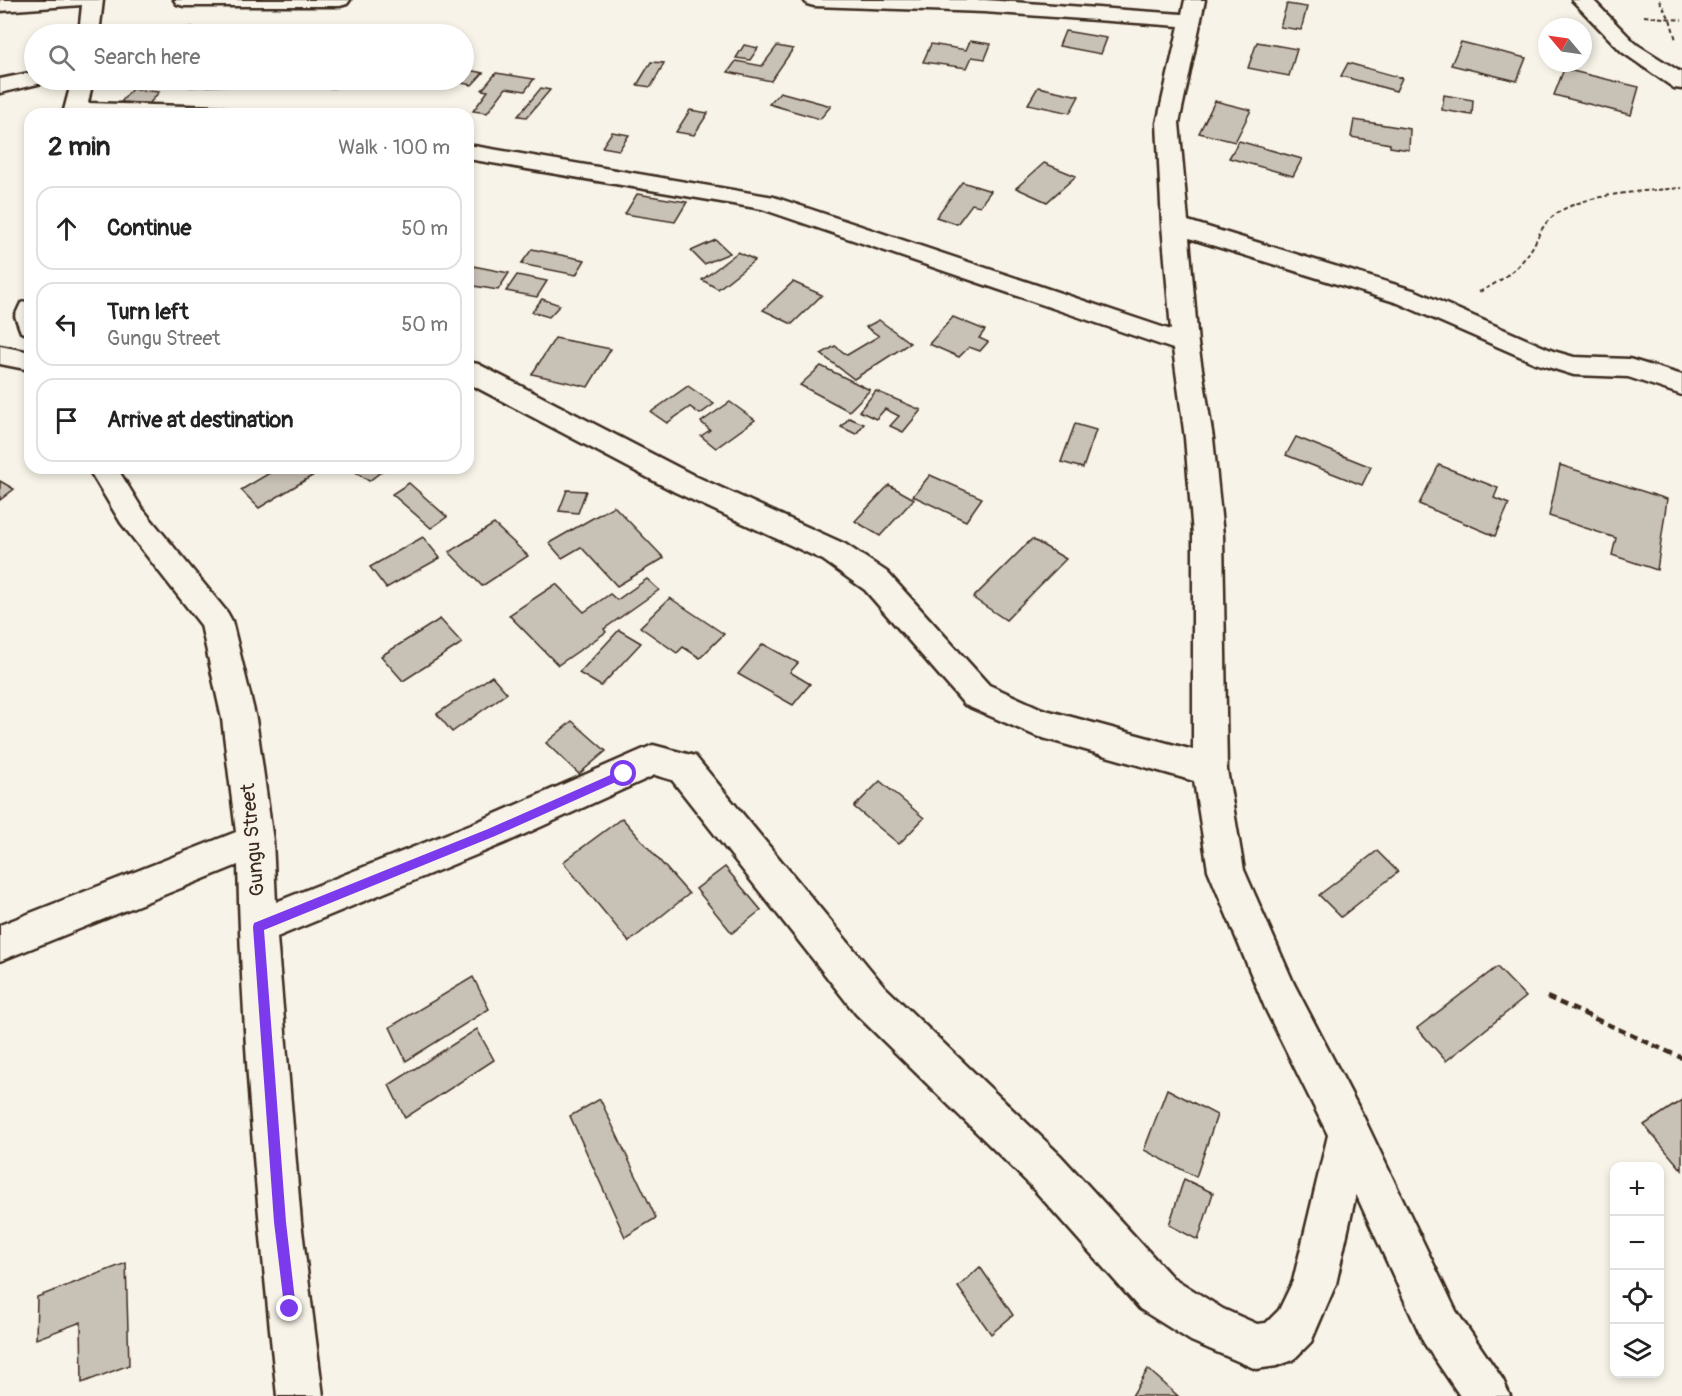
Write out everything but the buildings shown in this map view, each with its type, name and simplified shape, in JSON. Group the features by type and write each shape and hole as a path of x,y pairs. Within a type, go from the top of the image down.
{"street":[{"path":"0,5 78,0"},
{"path":"90,24 93,0"},
{"path":"184,0 340,0"},
{"path":"814,0 984,6 1196,6 1168,123 1174,225 1185,344 1199,438 1208,535 1210,770 1226,870 1280,997 1349,1133 1440,1327 1487,1396"},
{"path":"1582,0 1629,48 1682,83"},
{"path":"0,86 24,80"},
{"path":"75,108 80,90"},
{"path":"474,153 766,202 1185,344"},
{"path":"1174,225 1407,297 1544,357 1574,366 1629,368 1682,384"},
{"path":"0,354 24,360"},
{"path":"474,374 685,484 834,552 876,581 977,695 1036,722 1210,770"},
{"name":"Gungu Street","path":"106,474 131,515 216,621 239,719 255,841 258,927 280,1222 300,1396"},
{"path":"258,927 492,832 653,760 683,767 870,1000 1045,1170 1156,1293 1207,1324 1256,1347 1277,1344 1294,1326 1314,1284 1349,1133"},
{"path":"0,942 255,841"}],"path":[{"path":"1659,0 1670,19"},
{"path":"1475,293 1496,285 1529,254 1552,217 1567,208 1606,197 1682,188"},
{"path":"1547,997 1682,1058"}],"route":[{"path":"290,1309 280,1222 258,927 492,832 624,774"}]}
